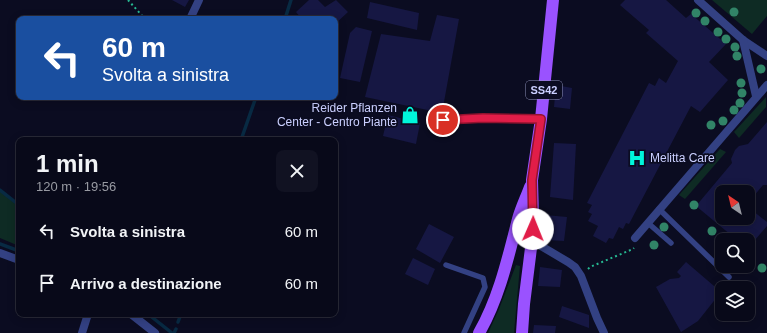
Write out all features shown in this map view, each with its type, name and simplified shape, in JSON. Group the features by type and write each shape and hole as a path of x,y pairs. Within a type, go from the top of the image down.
{"main road":[{"name":"SS42","path":"522,333 532,240 532,180 541,119 553,0"},
{"name":"SS42","path":"480,332 506,267 519,218 532,180"}],"street":[{"path":"191,16 199,0"},
{"path":"698,0 743,40 767,56"},
{"path":"743,40 756,96"},
{"path":"635,238 767,85"},
{"path":"541,246 575,267 581,276 604,333"},
{"path":"0,253 16,259"},
{"path":"82,333 87,317"},
{"path":"135,317 155,333"}],"lane":[{"path":"430,122 455,119 541,119"},
{"path":"659,209 729,276"},
{"path":"648,223 671,243"},
{"path":"446,265 483,278 485,287 464,333"}],"path":[{"path":"128,0 142,16"},
{"path":"581,276 590,267 634,250 635,238"}],"green space":[{"path":"712,0 767,0 767,16 752,34"},
{"path":"766,97 766,107 739,138 734,132"},
{"path":"720,149 726,152 685,199 679,195"},
{"path":"0,190 16,203 16,245 0,238"},
{"path":"516,265 520,266 514,333 488,333 499,309"}],"building":[{"path":"172,0 189,0 185,7"},
{"path":"309,0 318,0 325,7 336,0 348,12 338,21 338,16 299,16 296,12"},
{"name":"Melitta Care","path":"625,0 666,0 686,18 691,14 726,44 709,62 728,80 700,112 691,106 629,224 626,223 623,229 619,227 613,239 609,238 606,243 593,236 598,226 588,221 592,214 588,212 592,205 587,203 649,83 655,86 659,78 666,83 678,61 646,33 649,30 620,5"},
{"path":"370,2 419,13 417,30 367,18"},
{"path":"437,15 459,19 442,113 365,97 381,34 430,41"},
{"path":"356,27 372,31 360,82 340,78 350,33"},
{"path":"556,85 572,88 570,109 554,107"},
{"path":"388,115 420,123 416,144 383,136"},
{"path":"767,122 767,185 763,185 755,195 755,185 715,185 715,222 696,206 732,163 731,159 735,150 739,146 748,144"},
{"path":"554,143 576,144 573,200 550,197"},
{"path":"755,213 767,222 767,226 755,240 755,233 729,233 719,225 755,225"},
{"path":"545,215 567,217 564,241 546,240 547,232 543,232"},
{"path":"429,224 454,237 440,263 416,249"},
{"path":"413,258 435,269 428,285 405,274"},
{"path":"686,262 715,287 715,300 698,321 681,332 656,287 670,279 679,278 681,276 677,272"},
{"path":"540,267 562,270 560,287 538,286"},
{"path":"562,306 589,315 589,328 559,317"},
{"path":"534,325 556,326 555,333 533,333"}],"waterway":[{"path":"286,16 291,0"},
{"path":"242,137 255,100"},
{"path":"0,190 16,203"},
{"path":"0,244 16,250"},
{"path":"152,317 172,333"},
{"path":"178,322 180,317"},
{"path":"174,333 176,329"}],"place":[{"name":"Reider Pflanzen Center - Centro Piante","path":"410,115"},
{"name":"Melitta Care","path":"637,158"}],"route":[{"path":"443,120 483,118 541,119 532,180 533,229"}]}
